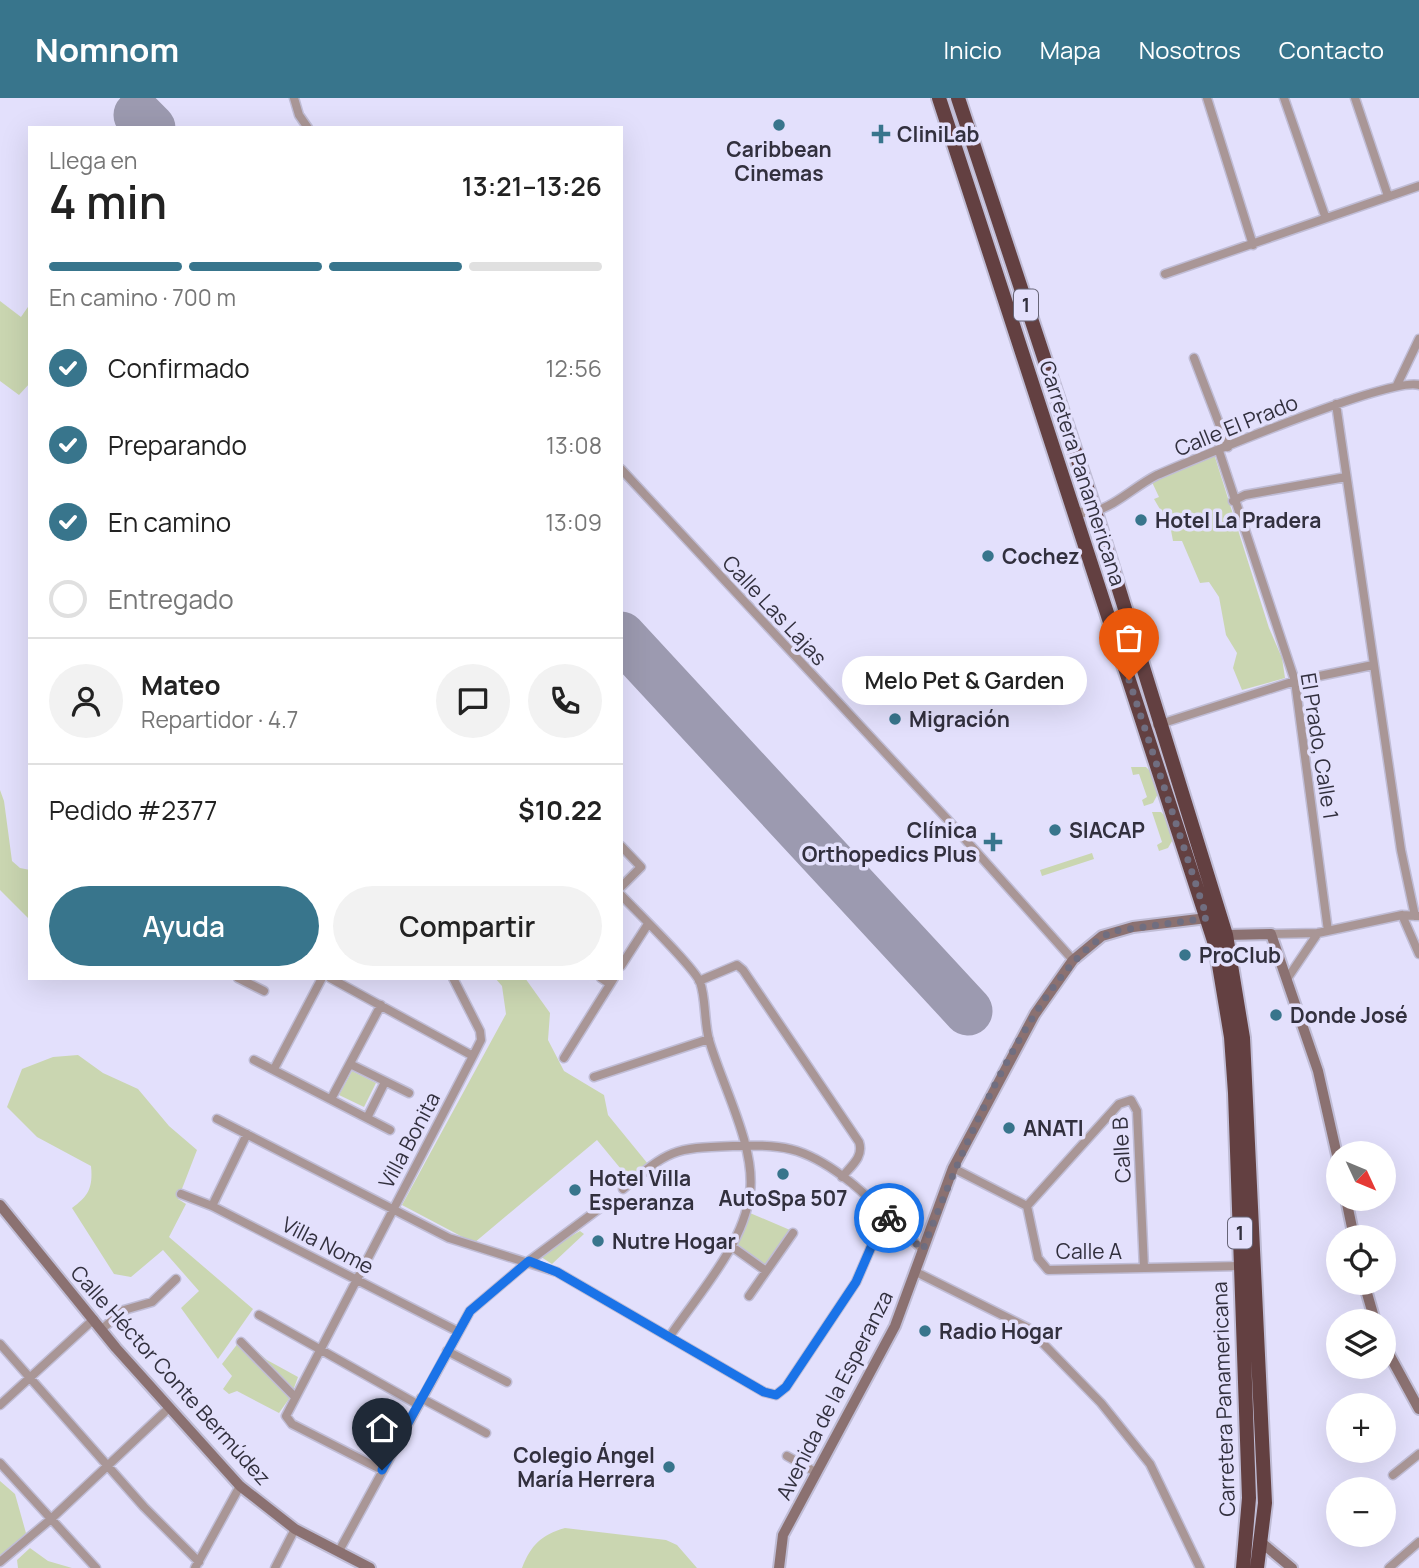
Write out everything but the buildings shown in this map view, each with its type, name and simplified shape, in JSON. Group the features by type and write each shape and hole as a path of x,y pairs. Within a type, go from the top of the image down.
{"highway":[{"name":"Carretera Panamericana","path":"939,98 1201,901 1218,925 1216,947 1231,1037 1241,1266 1249,1498 1243,1568"},
{"name":"Carretera Panamericana","path":"958,98 1095,512 1195,839 1218,925 1243,1038 1265,1503 1257,1568"},
{"name":"1","path":"1145,730 1159,744 1188,829 1195,839"},
{"path":"1201,901 1213,918 1219,934 1218,925"},
{"path":"1249,1498 1251,1533 1262,1543"}],"street":[{"path":"294,98 306,126"},
{"path":"1207,98 1253,245"},
{"path":"1284,98 1325,216"},
{"path":"1355,98 1388,196"},
{"path":"1166,274 1253,245 1325,216 1419,186"},
{"path":"1397,385 1419,339"},
{"path":"1194,358 1228,447"},
{"name":"Calle El Prado","path":"1095,512 1113,504 1157,476 1336,404 1397,385 1419,385"},
{"path":"1334,1141 1318,1072 1271,934 1318,933 1402,915 1417,916 1401,850 1336,404"},
{"name":"El Prado, Calle 1","path":"1219,451 1233,501 1295,681 1328,931"},
{"name":"Calle Las Lajas","path":"623,470 947,819 1073,960"},
{"path":"1233,501 1245,495 1346,477"},
{"path":"1072,508 1084,513 1095,512"},
{"path":"1081,534 1086,521 1095,512"},
{"path":"1145,730 1295,681 1373,665"},
{"path":"623,848 641,867 623,885"},
{"path":"623,897 699,981 709,1039 745,1146 750,1193 743,1219 731,1246 670,1336"},
{"path":"1402,915 1419,954"},
{"path":"623,963 648,924"},
{"name":"Avenida de la Esperanza","path":"779,1568 783,1535 895,1326 954,1168 1035,1014 1073,960 1102,936 1115,931 1218,925 1244,932 1271,934"},
{"path":"1287,979 1318,933"},
{"path":"699,981 727,967 737,965 743,970 859,1142 862,1151 859,1158 842,1177"},
{"path":"242,980 264,991"},
{"path":"274,1069 321,980"},
{"path":"334,980 473,1056 481,1040 480,1031 454,980"},
{"path":"564,1058 612,981"},
{"path":"331,1099 381,1005"},
{"path":"594,1077 709,1039"},
{"name":"Villa Bonita","path":"217,1119 392,1211 473,1056"},
{"path":"254,1060 390,1130"},
{"path":"350,1064 409,1093"},
{"path":"367,1118 384,1082"},
{"name":"Calle B","path":"1027,1206 1119,1104 1131,1100 1137,1111 1144,1268"},
{"path":"212,1206 247,1134"},
{"path":"622,1189 671,1152 690,1147 777,1146 798,1151 842,1177 923,1250"},
{"path":"954,1168 1027,1206"},
{"name":"Villa Nome","path":"181,1194 212,1206 457,1331"},
{"path":"339,1551 457,1331 485,1296 608,1202"},
{"name":"Calle Héctor Conte Bermúdez","path":"0,1205 102,1329 240,1486 295,1529 366,1567"},
{"name":"Calle A","path":"1027,1206 1038,1258 1046,1269 1054,1272 1241,1266"},
{"path":"382,1470 287,1419 320,1347 392,1211 470,1246 529,1261 557,1272 764,1392 776,1395 786,1387 856,1282 885,1215"},
{"path":"749,1296 793,1233"},
{"path":"731,1246 766,1271"},
{"path":"916,1272 1003,1313 1038,1338 1101,1403 1150,1464 1200,1568"},
{"path":"102,1329 119,1313 152,1302 176,1279"},
{"path":"259,1315 419,1401 486,1433"},
{"path":"0,1405 94,1319"},
{"path":"241,1342 295,1397"},
{"path":"0,1344 197,1565 240,1486"},
{"path":"447,1351 507,1382"},
{"path":"1396,1366 1418,1405"},
{"path":"0,1562 51,1520 170,1407"},
{"path":"1393,1475 1419,1454"},
{"path":"788,1457 817,1473"},
{"path":"0,1463 96,1568"},
{"path":"275,1568 295,1529"},
{"path":"1389,1568 1419,1542"},
{"path":"1262,1543 1292,1568"}],"green space":[{"path":"0,301 21,317 28,307 28,385 19,395 0,381"},
{"path":"1214,454 1269,628 1282,658 1285,678 1242,690 1233,668 1237,653 1226,635 1219,597 1209,582 1200,583 1182,541 1173,541 1170,525 1158,528 1153,516 1161,511 1154,499 1159,497 1151,480"},
{"path":"1131,767 1146,767 1154,775 1160,790 1153,803 1144,806 1142,800 1147,797 1139,774 1133,775"},
{"path":"0,790 4,801 12,861 20,868 28,870 28,918 0,890"},
{"path":"1152,812 1161,812 1169,820 1175,836 1168,848 1159,851 1157,845 1162,842"},
{"path":"1092,853 1094,859 1042,876 1040,870"},
{"path":"497,980 526,980 550,1013 548,1040 564,1071 604,1095 608,1115 648,1164 630,1180 597,1140 474,1243 402,1205 506,1014 502,986"},
{"path":"78,1055 103,1073 138,1089 169,1126 197,1150 178,1199 186,1204 169,1237 253,1309 218,1359 181,1308 199,1291 163,1250 131,1277 114,1274 72,1208 89,1190 91,1166 37,1137 7,1107 22,1069 53,1057"},
{"path":"352,1071 376,1083 364,1107 339,1095"},
{"path":"750,1213 790,1230 765,1267 735,1246"},
{"path":"580,1231 584,1234 552,1264 538,1255"},
{"path":"242,1338 267,1360 298,1377 291,1396 279,1413 237,1391 229,1394 223,1389 232,1376 222,1364"},
{"path":"0,1481 15,1494 26,1533 0,1557"},
{"path":"565,1528 666,1540 677,1545 697,1568 522,1568 538,1542"},
{"path":"30,1548 48,1561 72,1568 18,1568 17,1560"}],"runway":[{"path":"138,115 149,126"},
{"path":"623,638 968,1011"}],"way so far":[{"path":"889,1218 923,1250 954,1168 973,1128 1035,1014 1073,960 1102,936 1115,931 1207,918 1129,680"}],"place":[{"name":"Caribbean Cinemas","path":"779,125"},
{"name":"CliniLab","path":"881,134"},
{"name":"Hotel La Pradera","path":"1141,520"},
{"name":"Cochez","path":"988,556"},
{"name":"Melo Pet & Garden","path":"1129,680"},
{"name":"Migración","path":"895,719"},
{"name":"SIACAP","path":"1055,830"},
{"name":"Clínica Orthopedics Plus","path":"993,842"},
{"name":"ProClub","path":"1185,955"},
{"name":"Donde José","path":"1276,1015"},
{"name":"ANATI","path":"1009,1128"},
{"name":"AutoSpa 507","path":"783,1174"},
{"name":"Hotel Villa Esperanza","path":"575,1190"},
{"name":"Nutre Hogar","path":"598,1241"},
{"name":"Radio Hogar","path":"925,1331"},
{"name":"Colegio Ángel María Herrera","path":"669,1467"}],"route":[{"path":"382,1470 470,1311 529,1261 557,1272 764,1392 776,1395 786,1387 856,1282 885,1215 889,1218"}]}
